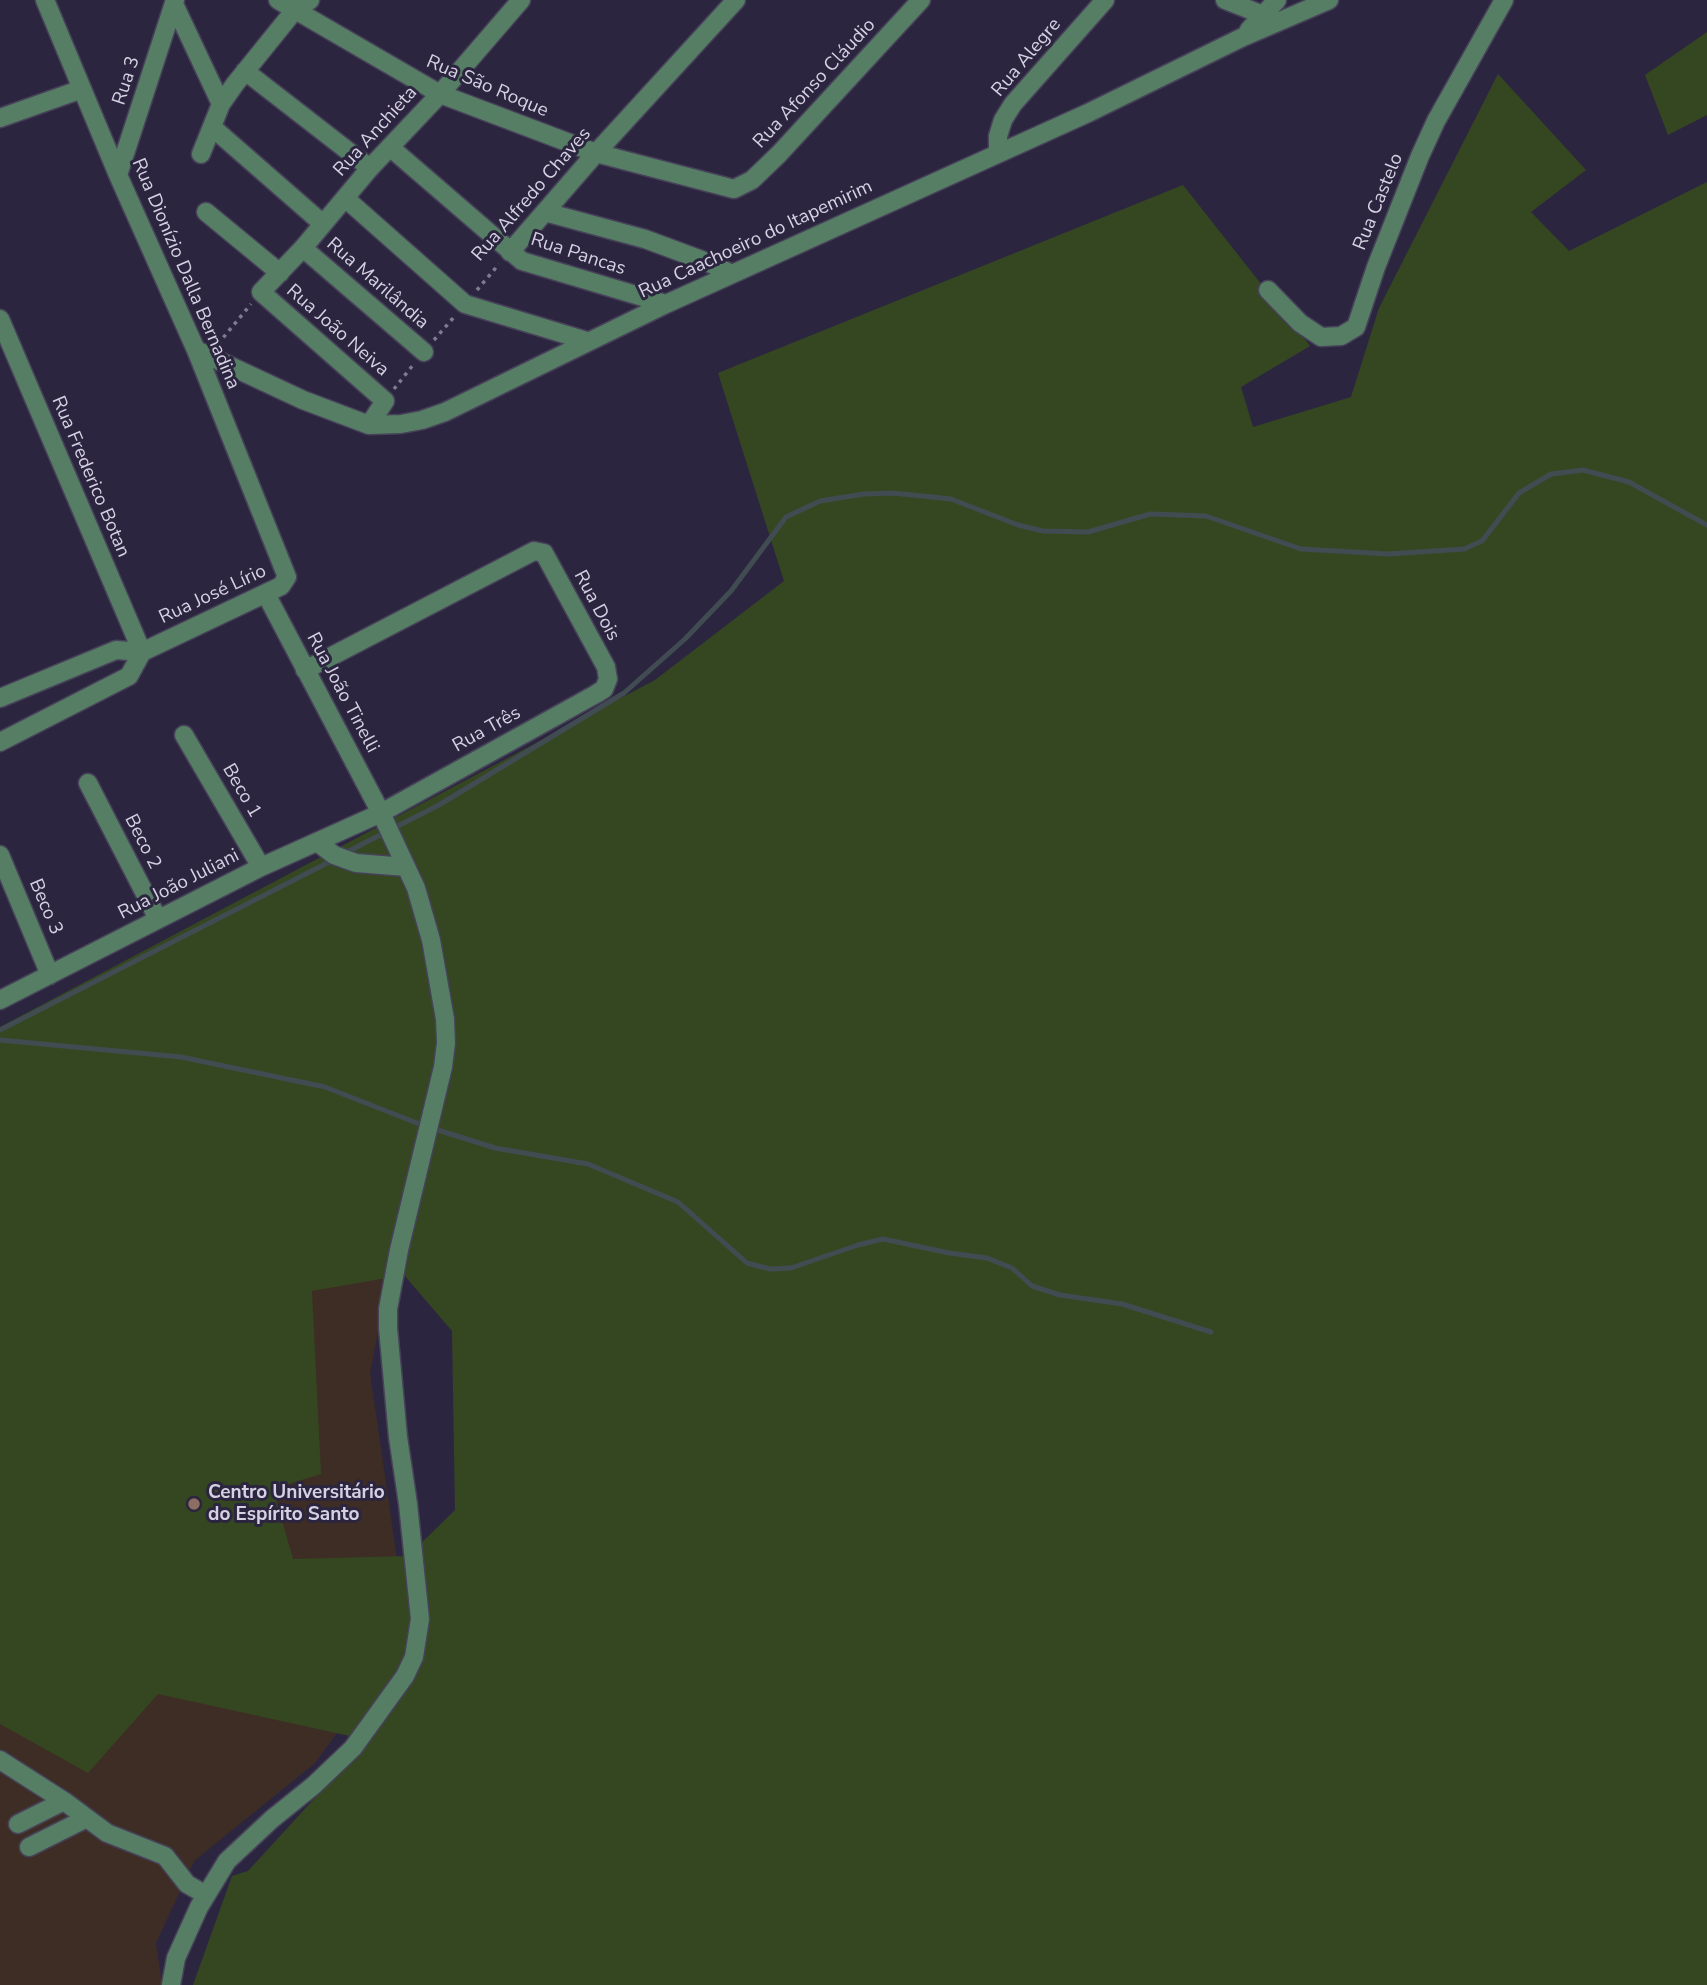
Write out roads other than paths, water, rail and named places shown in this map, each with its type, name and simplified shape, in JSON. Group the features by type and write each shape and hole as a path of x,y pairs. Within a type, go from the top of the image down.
{"street":[{"name":"Rua Dionízio Dalla Bernadina","path":"45,0 118,175 202,354 284,566"},
{"name":"Rua São Roque","path":"278,0 440,94 596,153 734,189"},
{"path":"201,154 221,104 294,11 310,0"},
{"name":"Rua Anchieta","path":"261,292 303,248 521,0"},
{"name":"Rua Alfredo Chaves","path":"510,252 736,0"},
{"name":"Rua Afonso Cláudio","path":"734,189 752,180 779,154 920,0"},
{"name":"Rua Alegre","path":"998,152 998,136 1003,120 1013,104 1105,0"},
{"path":"1225,0 1263,15"},
{"path":"1242,37 1278,0"},
{"name":"Rua Caachoeiro do Itapemirim","path":"202,354 303,400 369,425 401,424 445,412 666,304 1159,79 1242,37 1329,0"},
{"name":"Rua Castelo","path":"1268,290 1300,323 1321,337 1341,337 1356,327 1376,267 1425,144 1504,0"},
{"path":"174,2 221,104"},
{"name":"Rua 3","path":"118,175 174,2"},
{"path":"245,71 370,169"},
{"path":"0,118 82,89"},
{"path":"212,127 323,224"},
{"name":"Rua Pancas","path":"391,148 510,252 531,265 666,304"},
{"path":"345,198 465,304 587,341"},
{"path":"206,212 280,273"},
{"path":"545,212 645,239 732,274"},
{"name":"Rua Marilândia","path":"303,248 424,352"},
{"name":"Rua João Neiva","path":"261,292 385,401 369,425"},
{"name":"Rua Frederico Botan","path":"0,319 142,652"},
{"name":"Rua Dois","path":"306,670 534,551 544,553 606,667 608,679"},
{"name":"Rua José Lírio","path":"0,698 116,650 142,652 266,594 286,581 284,566"},
{"name":"Rua João Tinelli","path":"171,1985 176,1958 206,1895 227,1861 246,1841 313,1786 353,1748 405,1676 417,1642 420,1619 398,1437 388,1309 399,1250 443,1067 445,1019 431,940 422,906 406,867 266,594"},
{"name":"Rua José Lírio","path":"0,742 129,676 142,652"},
{"name":"Rua Três","path":"380,813 596,694 604,689 608,679"},
{"name":"Beco 1","path":"184,736 261,867"},
{"name":"Beco 2","path":"88,783 158,919"},
{"name":"Rua João Juliani","path":"0,1000 261,867 380,813"},
{"path":"317,842 334,855 356,863 406,867"},
{"name":"Beco 3","path":"0,856 50,975"},
{"path":"0,1760 64,1801 107,1833 165,1856 187,1884 206,1895"},
{"path":"18,1824 64,1801"},
{"path":"29,1847 87,1818"}],"waterway":[{"path":"343,854 439,805 624,693 685,639 731,591 786,517 820,501 864,494 893,493 951,499 1018,525 1043,531 1088,532 1150,514 1206,516 1301,549 1388,554 1464,549 1482,541 1519,493 1551,474 1583,470 1629,482 1707,525"},
{"path":"0,1030 335,859"},
{"path":"0,1040 181,1057 325,1087 422,1125 495,1148 588,1164 678,1202 747,1263 770,1269 791,1268 883,1239 987,1258 1012,1268 1032,1286 1060,1295 1122,1304 1211,1332"}],"place":[{"name":"Centro Universitário do Espírito Santo","path":"194,1504"}]}
